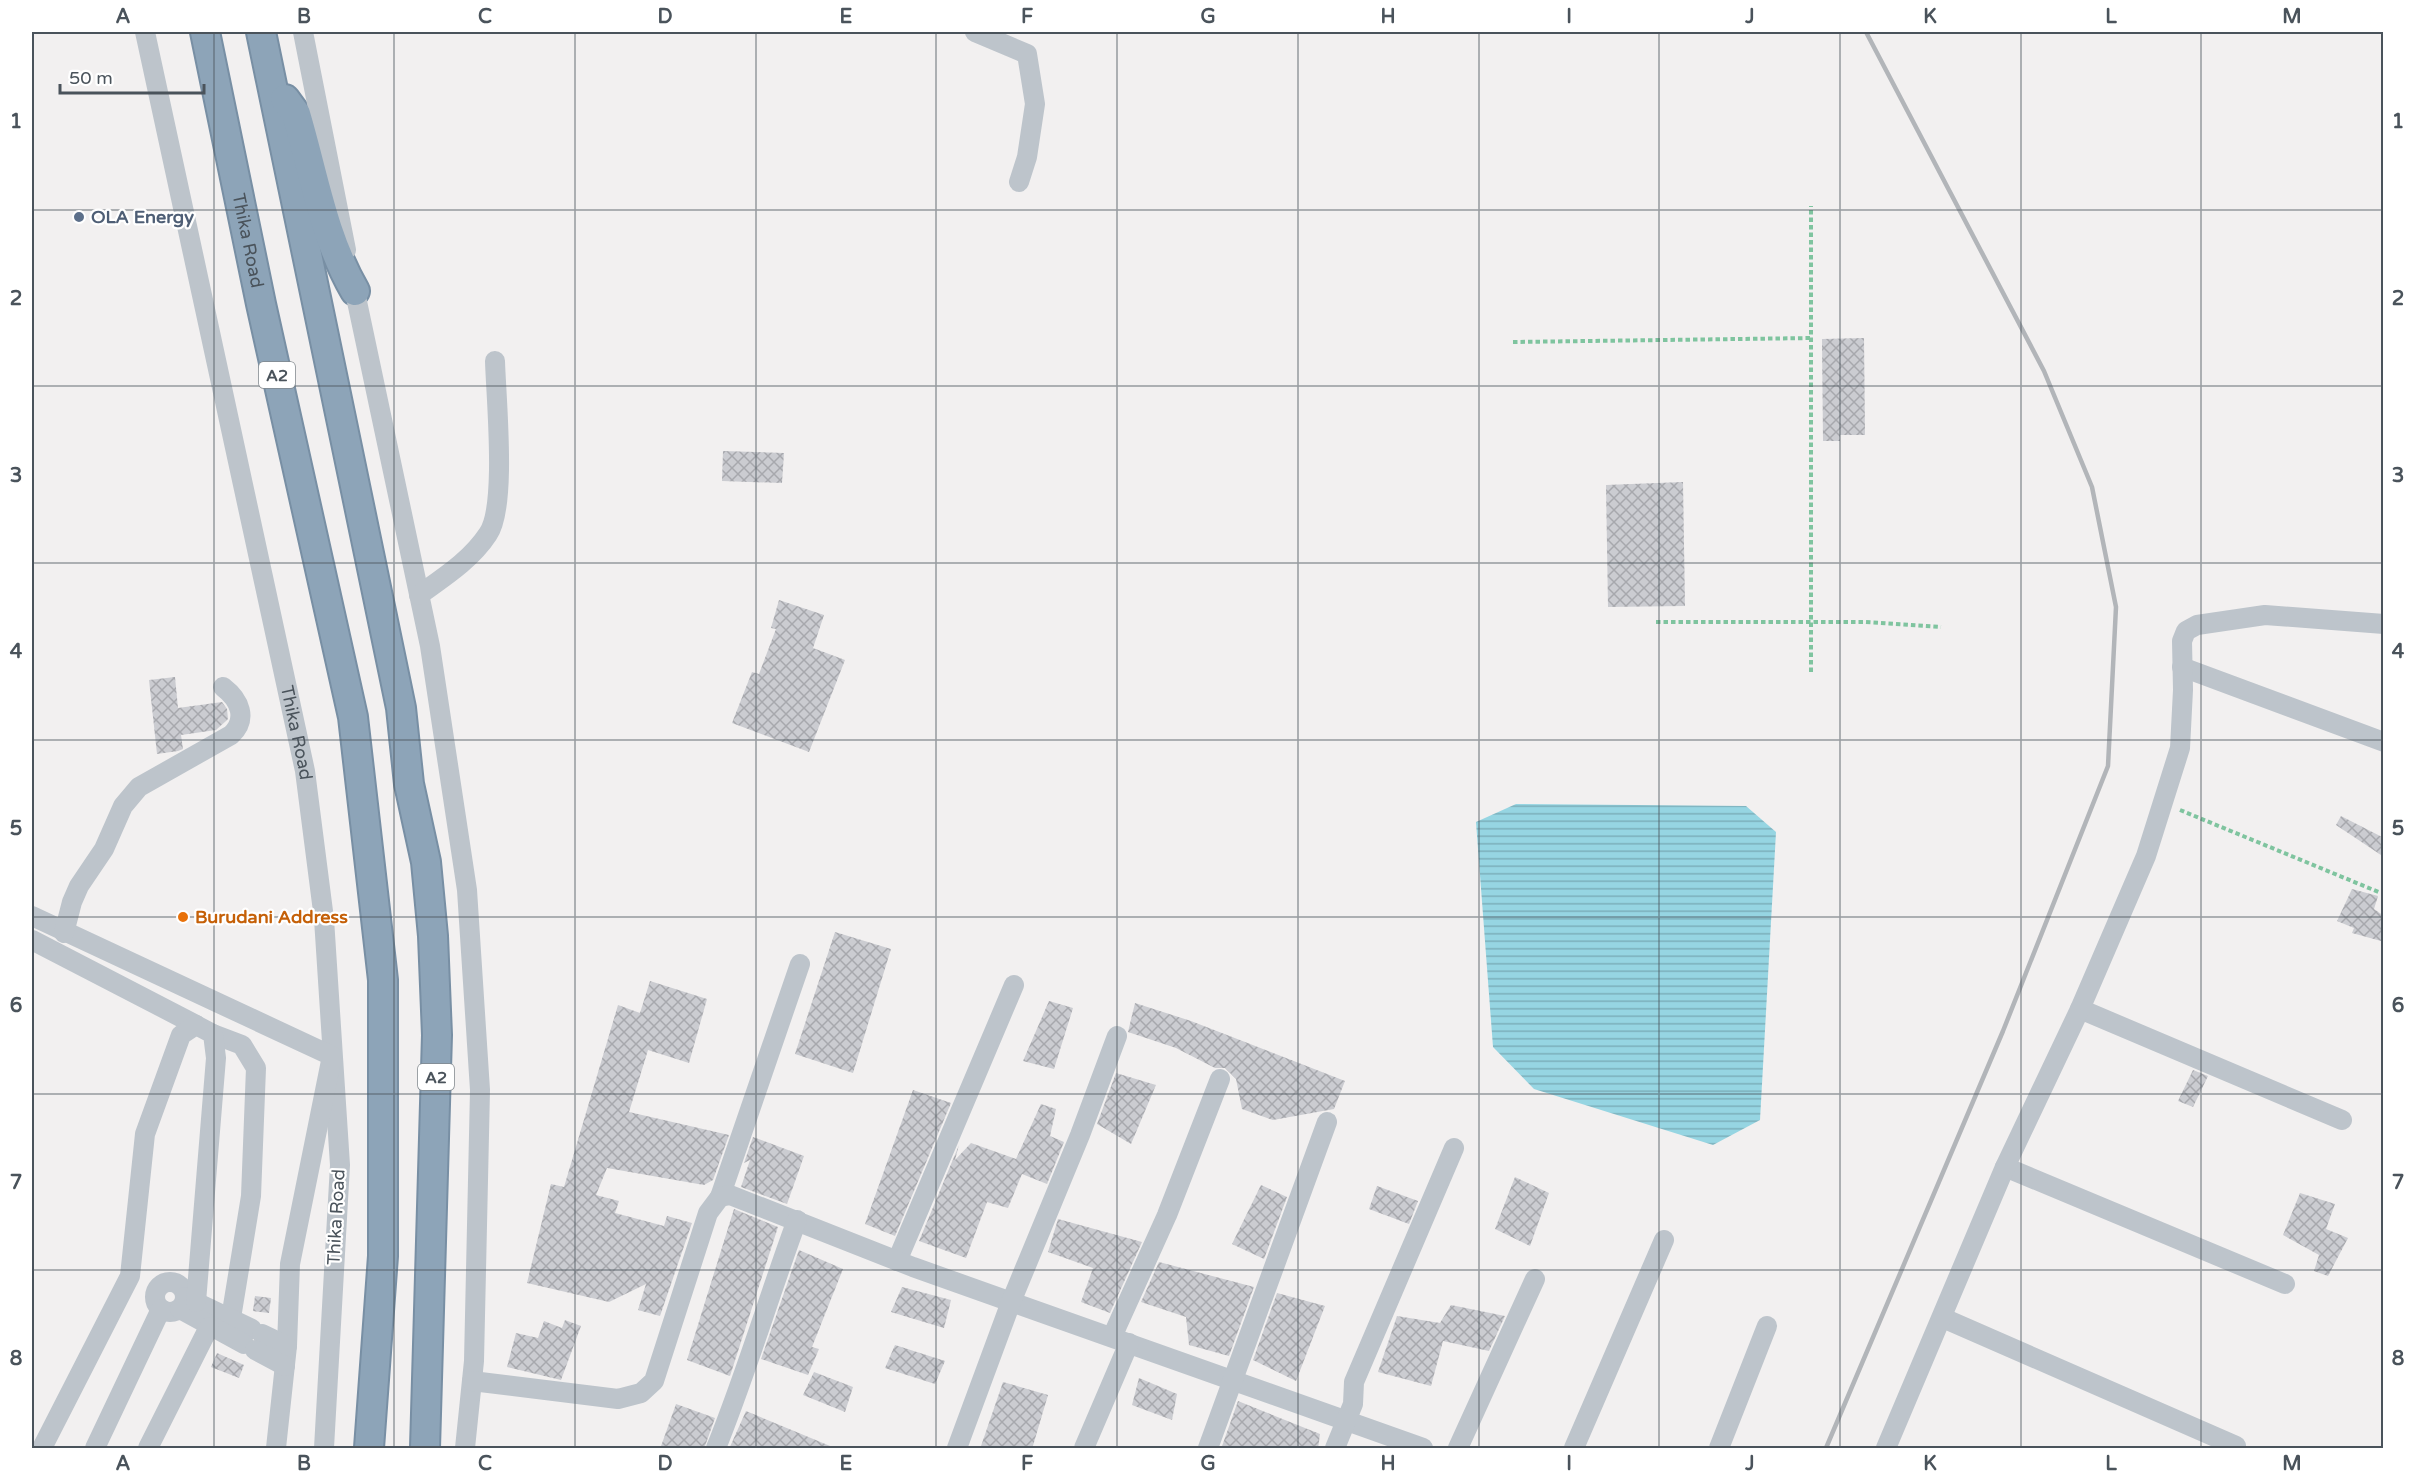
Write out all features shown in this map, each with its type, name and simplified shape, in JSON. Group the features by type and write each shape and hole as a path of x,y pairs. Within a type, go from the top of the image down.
{"highway":[{"name":"Thika Road","path":"206,32 261,304 353,717 382,980 383,1256 369,1449"},
{"name":"A2","path":"261,32 401,708 409,784 426,862 433,936 437,1035 425,1449"},
{"path":"272,88 287,100 296,114 327,233 340,266 354,291"}],"street":[{"name":"Thika Road","path":"145,32 305,771 324,920 340,1165 324,1449"},
{"path":"303,32 354,291 430,646 467,890 480,1089 472,1381 465,1449"},
{"path":"975,32 1027,54 1035,104 1027,158 1019,182"},
{"path":"419,595 458,567 489,533 499,491 495,361"},
{"path":"1886,1449 2005,1167 2080,1009 2146,856 2180,748 2181,641 2186,631 2197,624 2265,615 2384,624"},
{"path":"2182,667 2384,742"},
{"path":"64,933 72,902 79,886 104,849 123,806 139,787 231,735 242,722 240,706 232,694 223,687"},
{"path":"32,916 64,933 332,1056 291,1264 287,1346 276,1449"},
{"path":"32,940 204,1029 243,1045 256,1068 251,1196 231,1318"},
{"path":"472,1381 603,1399 631,1396 649,1388 654,1381 708,1213 720,1197 800,964"},
{"path":"897,1261 1014,985"},
{"path":"2080,1009 2342,1120"},
{"path":"42,1449 130,1276 145,1134 181,1035 204,1029"},
{"path":"95,1449 176,1302 216,1058 204,1029"},
{"path":"957,1449 1011,1302 1080,1136 1117,1036"},
{"path":"1084,1449 1121,1340 1220,1079"},
{"path":"1208,1449 1327,1122"},
{"path":"1335,1449 1353,1404 1354,1382 1454,1148"},
{"path":"2005,1167 2285,1284"},
{"path":"720,1197 730,1195 897,1261 1424,1449"},
{"path":"716,1449 739,1391 758,1327 797,1221"},
{"path":"1574,1449 1664,1240"},
{"path":"130,1276 176,1302 209,1327 287,1346"},
{"path":"1458,1449 1535,1280"},
{"path":"176,1302 231,1318 285,1366"},
{"path":"1943,1318 2236,1446"},
{"path":"1719,1449 1767,1326"},
{"path":"148,1449 209,1327"}],"path":[{"path":"1810,672 1811,206"},
{"path":"1513,342 1812,338"},
{"path":"1656,621 1811,622 1941,627"},
{"path":"2163,803 2381,892"}],"water":[{"path":"1516,804 1746,806 1776,832 1760,1120 1713,1145 1534,1089 1493,1047 1476,822"}],"building":[{"path":"1864,338 1865,435 1840,435 1840,441 1823,441 1822,339"},
{"path":"723,451 784,453 782,483 722,481"},
{"path":"1683,482 1685,606 1608,607 1606,485"},
{"path":"779,600 824,615 813,648 845,660 809,752 732,723 752,672 759,674 776,629 771,628"},
{"path":"175,677 178,708 222,702 227,709 228,719 216,730 181,735 183,749 157,754 149,680"},
{"path":"2341,816 2384,838 2384,857 2336,825"},
{"path":"2352,889 2378,896 2374,909 2384,916 2381,941 2352,933 2354,928 2337,921"},
{"path":"835,932 891,949 853,1073 795,1054"},
{"path":"650,981 707,999 689,1063 648,1050 629,1112 729,1135 713,1180 704,1185 607,1168 596,1195 619,1201 615,1213 664,1226 667,1216 692,1223 660,1316 638,1310 646,1284 609,1302 527,1283 551,1184 564,1187 618,1005 640,1013"},
{"path":"1049,1001 1073,1008 1054,1069 1023,1061"},
{"path":"1135,1003 1191,1021 1345,1081 1334,1109 1273,1120 1242,1109 1236,1079 1225,1068 1215,1068 1176,1048 1128,1032"},
{"path":"2193,1070 2208,1076 2193,1107 2178,1101"},
{"path":"1116,1073 1156,1085 1131,1144 1097,1124"},
{"path":"913,1090 951,1103 895,1236 865,1224"},
{"path":"1041,1104 1056,1109 1050,1136 1064,1142 1047,1184 1022,1174 1008,1208 987,1202 966,1258 919,1241 959,1145 955,1160 971,1143 1016,1159"},
{"path":"753,1137 804,1156 787,1204 741,1187 750,1160 744,1163"},
{"path":"1515,1177 1549,1193 1530,1246 1495,1229"},
{"path":"1261,1185 1287,1197 1264,1259 1232,1244"},
{"path":"1377,1186 1418,1201 1409,1224 1369,1209"},
{"path":"2300,1193 2335,1204 2326,1229 2348,1238 2328,1276 2314,1271 2319,1255 2283,1235"},
{"path":"734,1209 778,1227 730,1376 687,1360"},
{"path":"1058,1219 1142,1242 1110,1313 1081,1302 1093,1268 1048,1252"},
{"path":"799,1250 843,1269 812,1347 819,1349 808,1375 761,1359"},
{"path":"1159,1262 1254,1287 1229,1356 1189,1345 1186,1317 1141,1302"},
{"path":"902,1287 951,1300 944,1328 891,1312"},
{"path":"1277,1293 1325,1306 1296,1381 1253,1360"},
{"path":"255,1296 271,1298 269,1313 253,1311"},
{"path":"1451,1305 1505,1316 1489,1351 1443,1341 1431,1386 1378,1372 1397,1316 1440,1323"},
{"path":"565,1320 581,1326 561,1380 507,1367 516,1333 538,1338 544,1321 562,1328"},
{"path":"895,1345 945,1361 935,1384 885,1368"},
{"path":"217,1353 244,1365 239,1378 211,1367"},
{"path":"814,1372 853,1387 845,1412 803,1395"},
{"path":"1139,1378 1177,1394 1172,1420 1132,1405"},
{"path":"1003,1382 1048,1395 1032,1449 980,1449"},
{"path":"1238,1401 1320,1434 1318,1449 1221,1449"},
{"path":"676,1404 715,1418 704,1449 660,1449"},
{"path":"746,1411 835,1448 835,1449 729,1449"}],"railway":[{"path":"1826,1448 2003,1031 2108,766 2116,607 2092,487 2044,371 1866,32"}],"place":[{"name":"OLA Energy","path":"79,217"},
{"name":"Burudani Address","path":"183,917"}]}
